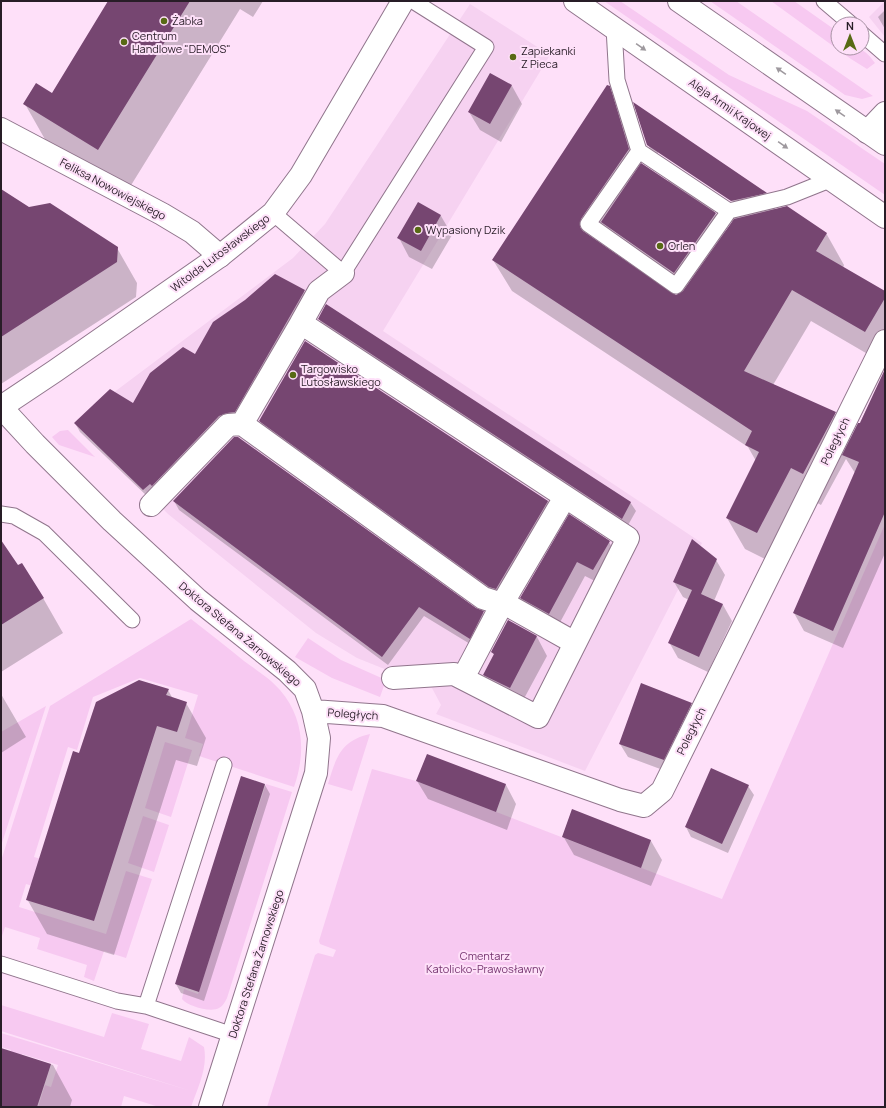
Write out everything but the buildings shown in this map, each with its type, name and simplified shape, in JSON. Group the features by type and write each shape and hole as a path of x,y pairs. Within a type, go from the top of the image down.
{"street":[{"name":"Witolda Lutosławskiego","path":"1,407 220,256 273,213 301,175 403,1"},
{"name":"Aleja Armii Krajowej","path":"575,1 885,217"},
{"path":"679,1 885,144"},
{"path":"867,132 885,113"},
{"name":"Feliksa Nowowiejskiego","path":"1,129 162,214 192,232 220,256"},
{"path":"242,424 319,291 343,273"},
{"path":"301,323 628,538 538,717 454,674 393,678"},
{"name":"Poległych","path":"313,711 383,716 620,800 644,806 662,791 885,341"},
{"name":"Doktora Stefana Żarnowskiego","path":"1,407 35,444 117,526 198,600 287,671 305,689 313,711 319,738 316,773 210,1107"},
{"path":"151,505 228,425 242,424 483,598 502,604 575,643"},
{"path":"463,678 502,604 564,497"}],"lane":[{"path":"273,213 343,273 486,47 413,1"},
{"path":"824,1 842,16"},
{"path":"614,28 617,80 639,151 729,211"},
{"path":"870,41 885,54"},
{"path":"639,151 588,224 676,286 729,211 787,197 832,179"},
{"path":"1,514 14,516 44,533 132,620"},
{"path":"146,1006 224,766"},
{"path":"1,964 117,1001 146,1006 233,1035"}],"shaded area":[{"path":"885,1 885,37 870,18 870,16"},
{"name":"Targowisko Lutosławskiego","path":"470,4 550,55 383,331 702,543 585,771 436,714 441,705 432,688 357,658 316,633 168,514 77,420 293,258 325,224"}],"green space":[{"path":"604,1 620,1 729,75 807,111 885,164 885,195"},
{"path":"710,1 736,1 873,96 862,99 845,95"},
{"path":"771,1 794,1 830,26 830,44"},
{"path":"847,56 870,56 875,63 867,69"},
{"path":"68,430 95,457 59,445 52,437 60,431"},
{"name":"Cmentarz Katolicko-Prawosławny","path":"885,524 885,1107 267,1107 315,955 318,953 333,957 336,950 320,944 319,941 372,769 416,781 722,899"},
{"path":"191,619 244,661 263,674 280,690 288,701 294,712 300,736 301,749 298,774 294,787 199,756 203,744 185,738 198,695 140,678 93,697 77,750 68,747 34,857 45,860 36,887 26,884 19,907 106,934 126,871 152,879 126,958 104,951 94,981 84,977 87,965 37,949 40,938 5,927 1,939 1,861 50,706"},
{"path":"308,638 341,660 386,680 380,697 332,678 295,657"},
{"path":"46,706 1,846 1,732"},
{"path":"370,734 352,791 328,784 337,759 346,746 360,737"},
{"path":"165,742 192,750 171,817 145,808"},
{"path":"266,784 292,792 227,998 219,1008 211,1010 199,1008 185,1002 182,999 184,989 198,994"},
{"path":"143,816 169,825 154,872 128,863"},
{"path":"1,1005 104,1037 112,1013 149,1024 141,1049 181,1061 189,1037 204,1047 205,1055 202,1077 191,1107 159,1107 124,1096 121,1107 38,1107 45,1085 51,1087 58,1065 22,1054 20,1059 9,1055 11,1050 1,1047 1,1033 191,1091 1,1031"}],"place":[{"name":"Żabka","path":"164,21"},
{"name":"Centrum Handlowe \"DEMOS\"","path":"124,42"},
{"name":"Zapiekanki Z Pieca","path":"513,57"},
{"name":"Wypasiony Dzik","path":"418,230"},
{"name":"Orlen","path":"660,246"},
{"name":"Targowisko Lutosławskiego","path":"293,375"}]}
